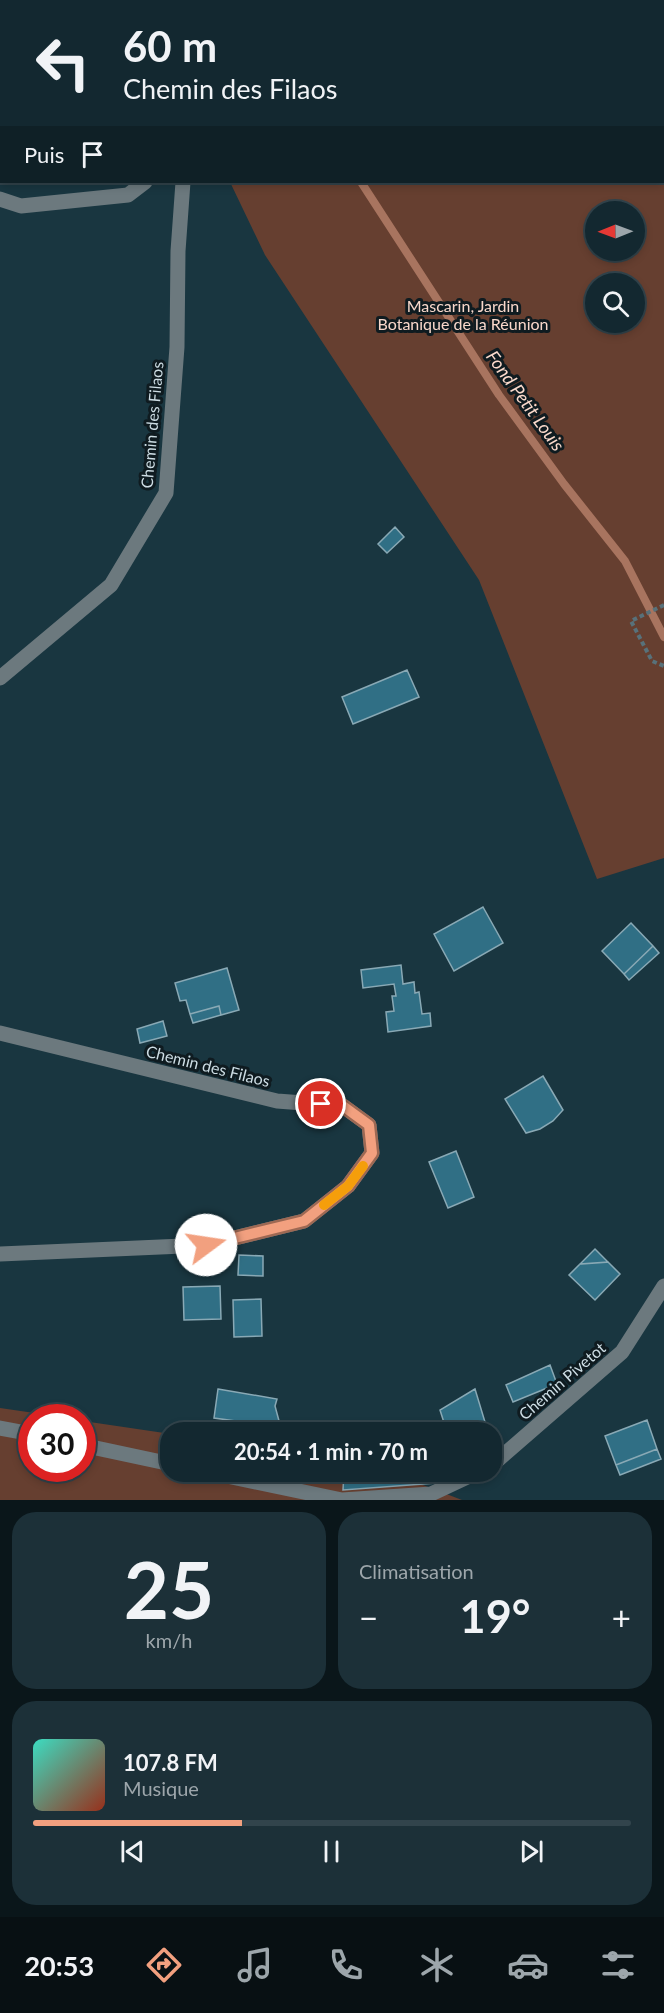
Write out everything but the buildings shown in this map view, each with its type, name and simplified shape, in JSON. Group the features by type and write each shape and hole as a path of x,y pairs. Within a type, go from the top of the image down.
{"street":[{"path":"0,199 21,206 128,195 144,183"},
{"name":"Chemin des Filaos","path":"0,678 111,585 166,493 177,347 178,251 183,183"},
{"name":"Chemin des Filaos","path":"0,1033 277,1101 343,1106 369,1125 372,1153 348,1186 304,1221 206,1245 0,1254"},
{"name":"Chemin Pivetot","path":"502,1456 622,1352 664,1286"},
{"path":"0,1428 18,1431"},
{"path":"96,1448 160,1462"},
{"path":"256,1482 342,1500 431,1494 457,1482"}],"path":[{"path":"664,605 657,606 632,621 652,662 664,666"}],"green space":[{"name":"Mascarin, Jardin Botanique de la Réunion","path":"230,183 664,183 664,858 597,879 479,580 265,255"},
{"path":"0,1408 18,1411 18,1482 96,1482 96,1423 160,1432 160,1482 415,1482 462,1500 0,1500"}],"waterway":[{"name":"Fond Petit Louis","path":"362,183 499,395 564,484 625,561 664,637"}],"slow traffic":[{"path":"324,1205 348,1186 363,1166"}],"route":[{"path":"206,1245 304,1221 348,1186 372,1153 369,1125 343,1106 321,1104"}]}
